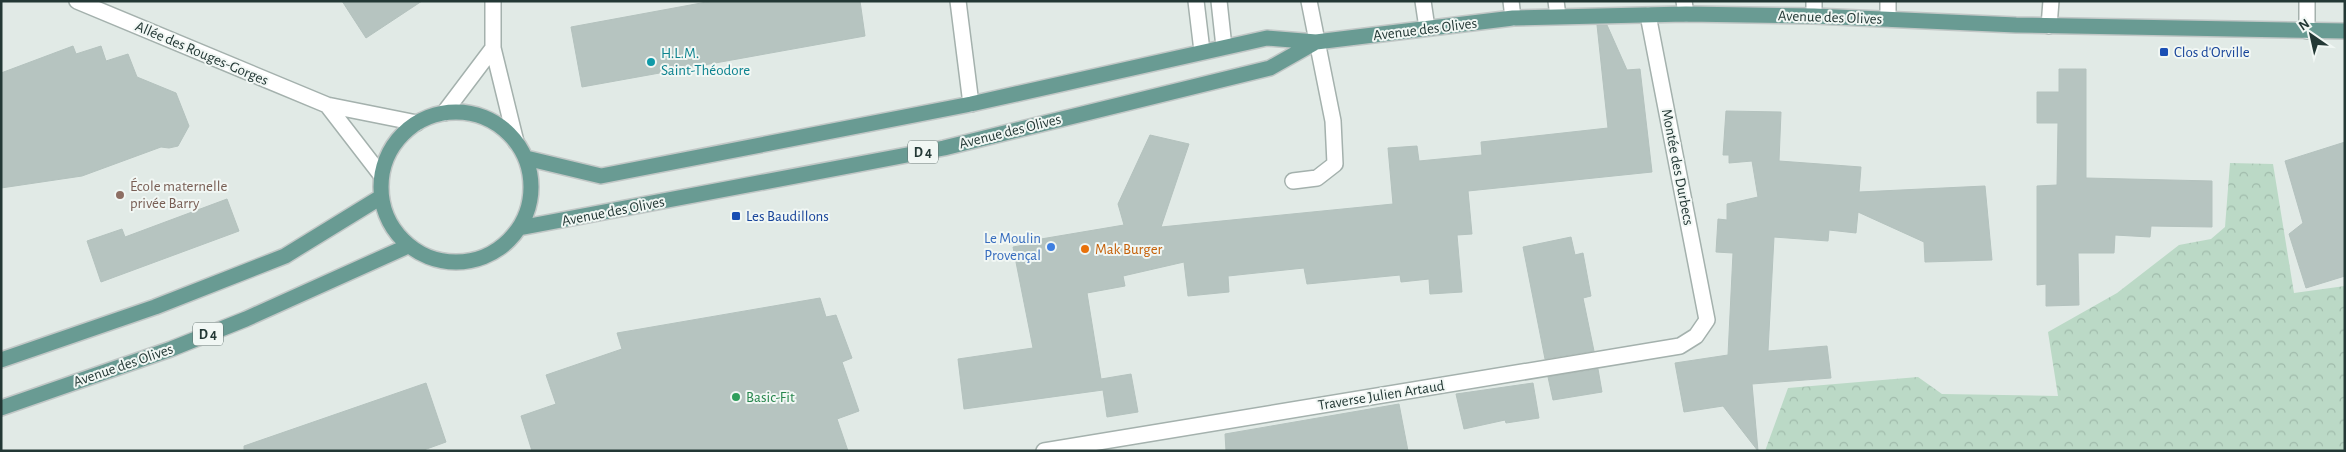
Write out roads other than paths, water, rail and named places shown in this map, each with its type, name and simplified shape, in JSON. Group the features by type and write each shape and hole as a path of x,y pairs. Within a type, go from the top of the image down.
{"main road":[{"name":"Avenue des Olives","path":"526,158 600,176 971,104 1267,38 1316,42 1513,18 1557,9 1648,15 1685,7 1814,8 1888,19 2049,26 2345,31"},
{"name":"Avenue des Olives","path":"519,228 944,148 1270,68 1316,42"},
{"path":"444,113 471,114 496,124 516,142 526,158 531,182 529,206 519,228 497,250 467,262 436,260 408,246 392,226 381,197 381,175 388,155 396,143 417,123 444,113"},
{"path":"1,360 156,307 286,256 381,197"},
{"name":"Avenue des Olives","path":"1,408 171,349 246,319 408,246"}],"street":[{"name":"Allée des Rouges-Gorges","path":"77,1 114,9 327,105 417,123"},
{"path":"493,1 493,48 516,142"},
{"path":"958,1 971,104"},
{"path":"1196,1 1202,51"},
{"path":"1219,1 1224,47"},
{"path":"1293,181 1317,178 1335,164 1333,121 1309,1"},
{"path":"1423,1 1427,28"},
{"path":"1511,1 1513,18"},
{"path":"1888,1 1888,19"},
{"path":"2049,26 2051,1"},
{"path":"2306,31 2307,1"},
{"name":"Montée des Durbecs","path":"1648,15 1707,320"},
{"path":"444,113 493,48"},
{"name":"Allée des Rouges-Gorges","path":"327,105 381,175"},
{"name":"Traverse Julien Artaud","path":"1044,451 1680,346 1696,336 1707,320"}],"place":[{"name":"Clos d'Orville","path":"2164,52"},
{"name":"H.L.M. Saint-Théodore","path":"651,62"},
{"name":"École maternelle privée Barry","path":"120,195"},
{"name":"Les Baudillons","path":"736,216"},
{"name":"Le Moulin Provençal","path":"1051,247"},
{"name":"Mak Burger","path":"1085,249"},
{"name":"Basic-Fit","path":"736,397"}]}
